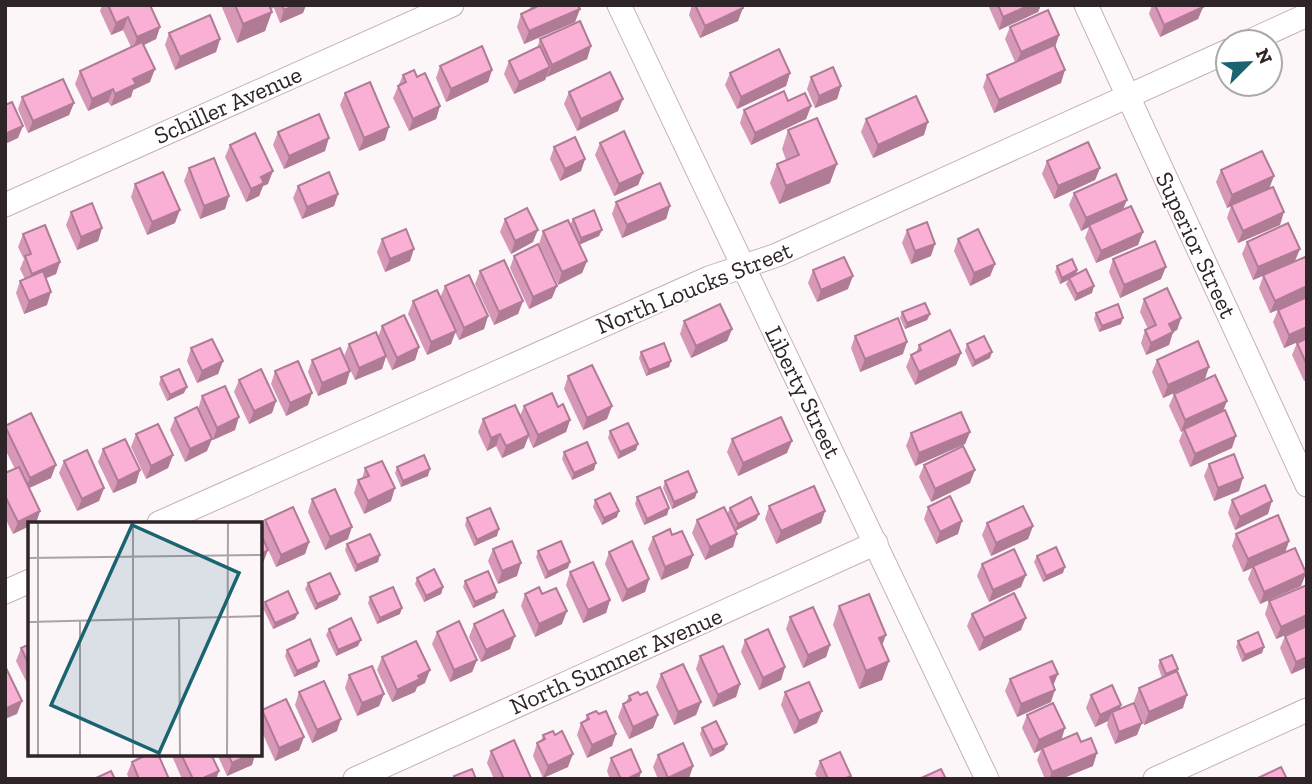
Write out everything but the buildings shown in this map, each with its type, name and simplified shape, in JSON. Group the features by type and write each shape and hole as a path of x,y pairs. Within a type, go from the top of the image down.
{"street":[{"name":"Schiller Avenue","path":"5,205 452,5"},
{"name":"Liberty Street","path":"619,5 987,779"},
{"name":"Superior Street","path":"1086,5 1307,485"},
{"path":"1279,28 1307,15"},
{"name":"North Loucks Street","path":"161,522 709,278 776,255 1214,57"},
{"name":"North Sumner Avenue","path":"355,779 876,543"},
{"path":"5,592 28,582"},
{"path":"1155,779 1307,710"}]}
